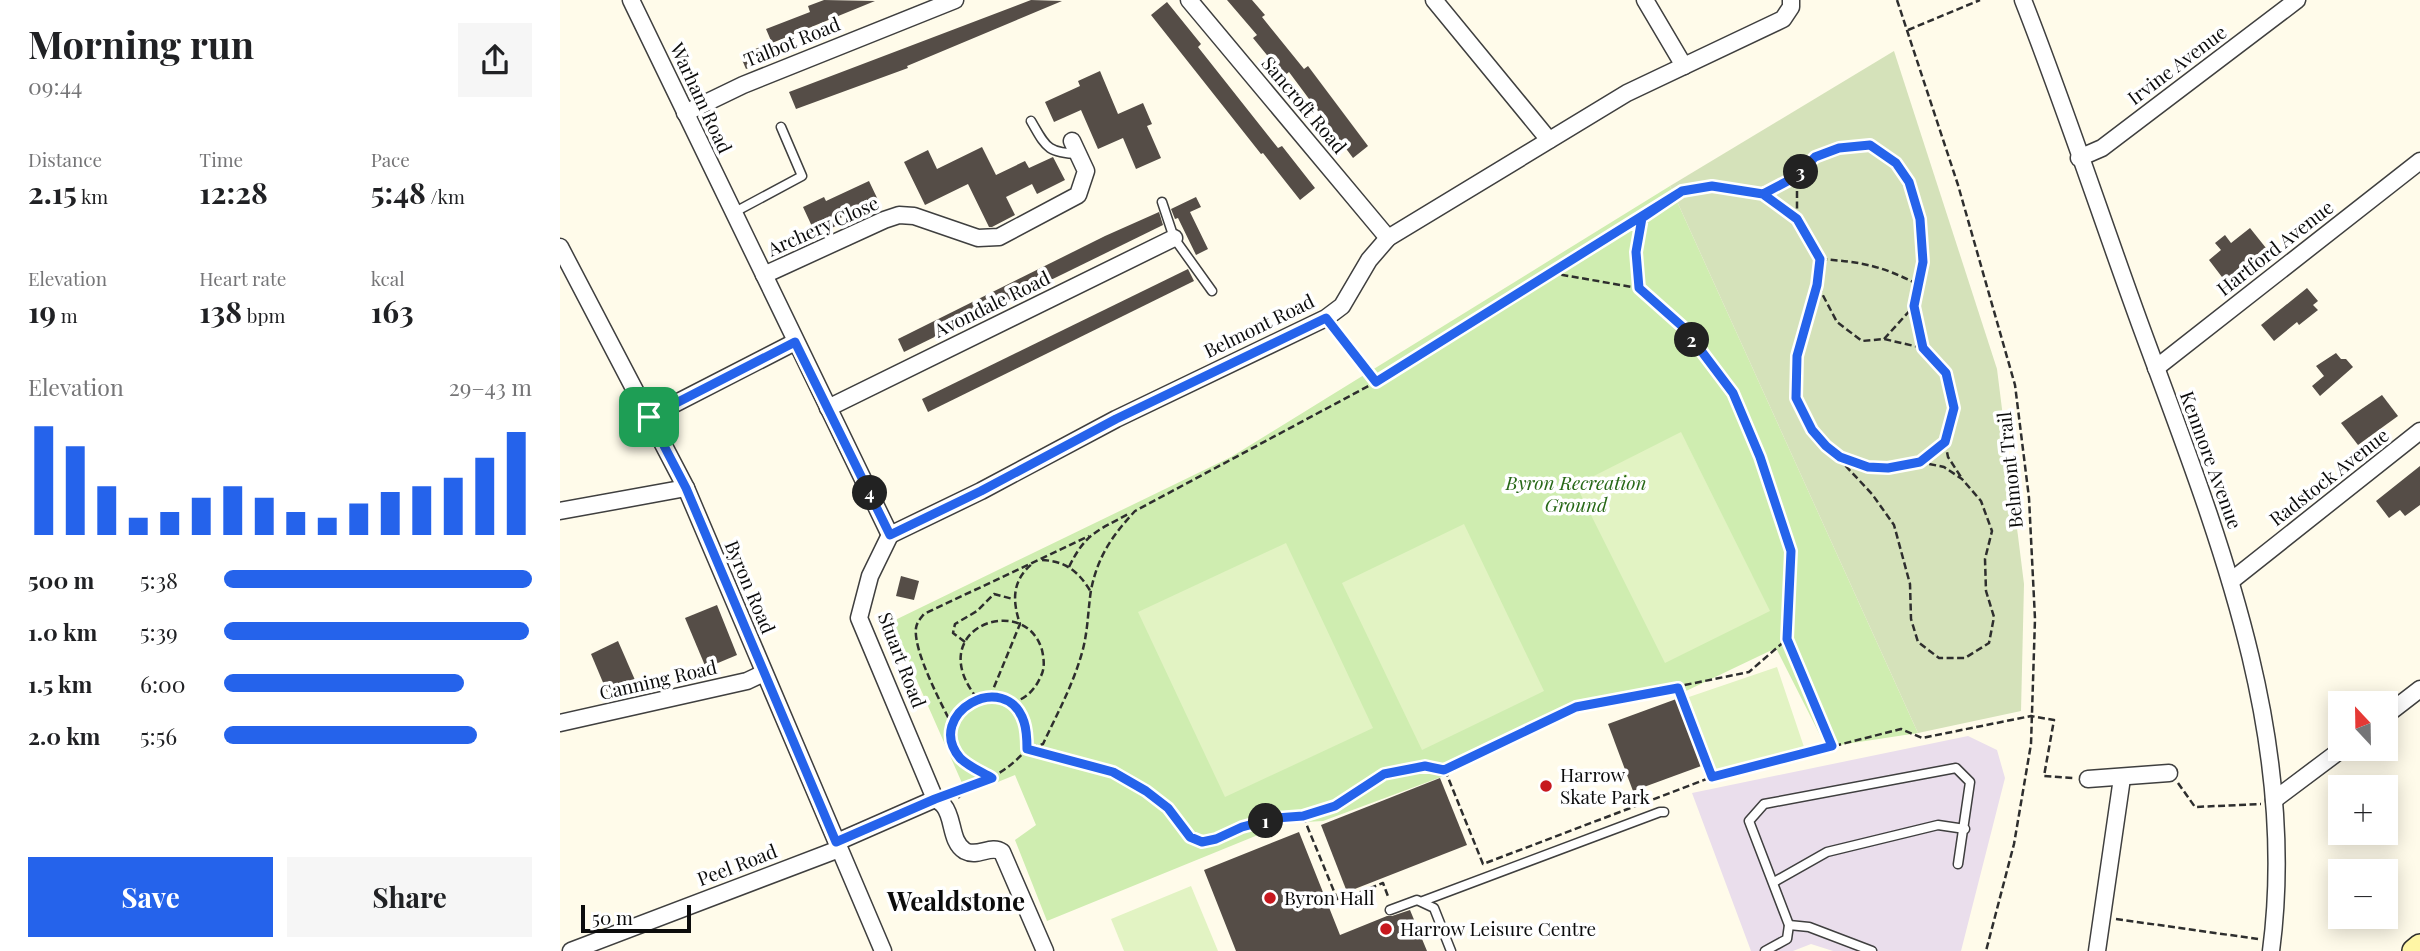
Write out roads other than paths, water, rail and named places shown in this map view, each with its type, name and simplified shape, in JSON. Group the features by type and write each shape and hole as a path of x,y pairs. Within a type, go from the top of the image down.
{"street":[{"name":"Warham Road","path":"631,0 733,214"},
{"name":"Talbot Road","path":"685,113 743,85 955,0"},
{"name":"Sancroft Road","path":"1189,0 1388,238"},
{"path":"1434,0 1549,141"},
{"path":"1645,0 1684,66"},
{"name":"Kenmore Avenue","path":"2023,0 2231,581 2259,690 2274,802 2278,869 2272,946"},
{"name":"Irvine Avenue","path":"2079,158 2102,148 2297,0"},
{"name":"Belmont Road","path":"890,535 981,491 1116,419 1326,318 1342,306 1369,260 1388,238 1627,93 1783,19 1791,4"},
{"name":"Archery Close","path":"764,275 899,215 914,216 978,239 999,237 1078,195 1086,171 1075,147"},
{"name":"Hartford Avenue","path":"2156,368 2420,161"},
{"path":"733,214 890,535"},
{"name":"Avondale Road","path":"828,408 1174,237"},
{"name":"Byron Road","path":"560,247 686,488 883,951"},
{"path":"649,417 795,342"},
{"name":"Radstock Avenue","path":"2231,581 2420,432"},
{"path":"560,511 686,488"},
{"name":"Stuart Road","path":"890,535 870,576 859,618 935,799 945,806 958,843 966,851 979,853 993,849 1002,852 1045,951"},
{"name":"Canning Road","path":"560,723 747,681 764,673"},
{"path":"2398,706 2420,689"},
{"path":"2274,802 2328,760"},
{"path":"2088,779 2169,774"},
{"path":"2096,951 2122,778"},
{"path":"838,846 935,799"},
{"name":"Peel Road","path":"571,951 838,846"},
{"path":"2414,951 2420,946"}],"lane":[{"path":"1031,121 1049,149 1059,153 1075,147"},
{"path":"733,214 802,176 781,127"},
{"path":"1161,202 1174,237 1212,291"},
{"path":"1765,951 1787,939 1789,925 1749,821 1764,804 1956,768 1970,782 1958,864"},
{"path":"1423,901 1664,812"},
{"path":"1774,882 1827,852 1938,825 1965,829"},
{"path":"1391,910 1418,900 1434,908 1451,951"},
{"path":"1789,925 1809,927 1872,951"}],"place":[{"name":"Harrow Skate Park","path":"1546,786"},
{"name":"Byron Hall","path":"1270,898"},
{"name":"Harrow Leisure Centre","path":"1386,929"}],"district":[{"name":"Wealdstone","path":"956,902"}],"park label":[{"name":"Byron Recreation Ground","path":"1576,494"}]}
